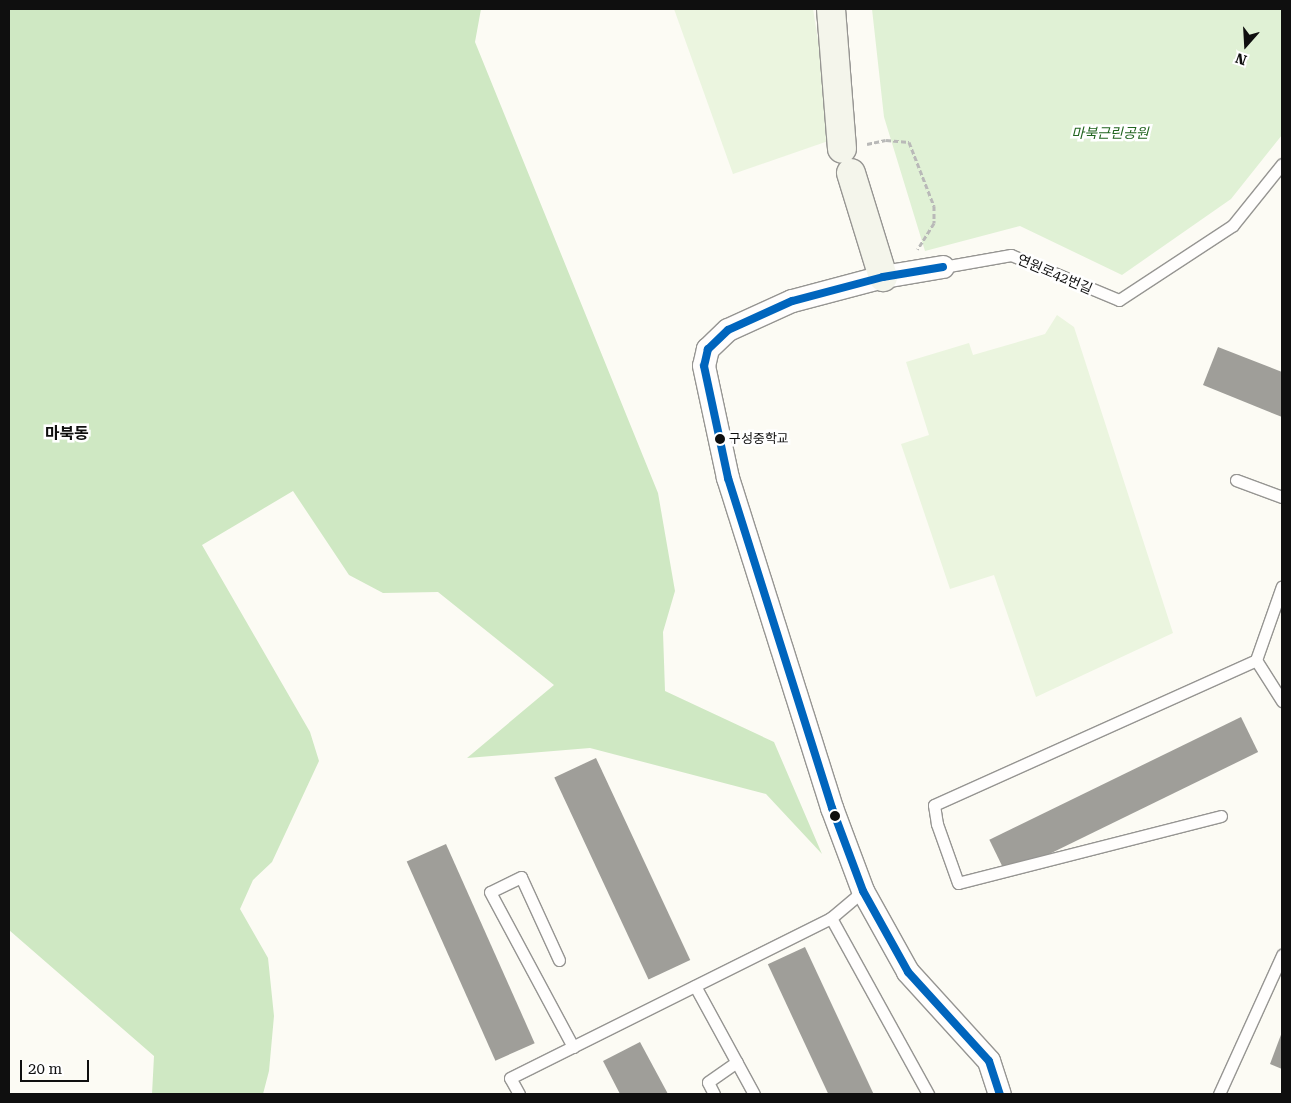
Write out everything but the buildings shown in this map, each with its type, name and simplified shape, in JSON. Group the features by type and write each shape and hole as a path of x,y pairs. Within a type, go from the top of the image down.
{"street":[{"path":"831,9 847,161 883,277"},
{"name":"연원로42번길","path":"943,267 883,277 792,301 728,330 708,349 704,366 728,478 832,808 863,891 908,972 989,1061 1000,1094"}],"lane":[{"name":"연원로42번길","path":"943,267 1012,255 1119,300 1233,225 1282,164"},
{"path":"1236,480 1282,497"},
{"path":"1222,816 958,883 937,824 934,805 1256,660 1282,586"},
{"path":"1256,660 1282,701"},
{"path":"559,960 521,877 490,892 572,1047"},
{"path":"519,1094 510,1078 831,918 863,891"},
{"path":"831,918 928,1094"},
{"path":"1219,1094 1282,955"},
{"path":"695,986 754,1094"},
{"path":"714,1094 708,1082 737,1062"}],"path":[{"path":"847,161 886,140 909,142 934,206 934,223 916,251 919,271"}],"green space":[{"path":"9,9 481,9 475,42 658,493 675,591 663,632 665,691 774,742 822,854 766,794 590,748 467,758 554,685 438,592 383,593 349,575 293,491 202,545 310,732 319,761 272,862 253,880 240,909 268,958 274,1016 269,1071 263,1094 152,1094 154,1056 9,930"},
{"path":"674,9 813,9 834,139 733,174"},
{"name":"마북근린공원","path":"872,9 1282,9 1282,135 1231,199 1122,275 1020,226 925,251 884,117"},
{"path":"1057,315 1074,327 1173,633 1036,697 994,575 950,589 901,444 929,435 906,362 969,343 973,355 1045,334"}],"transit line":[{"path":"943,267 883,277 792,301 728,330 708,349 704,366 728,478 832,808 863,891 908,972 989,1061 1000,1094"}],"place":[{"name":"구성중학교","path":"720,439"}],"district":[{"name":"마북동","path":"67,434"}]}
